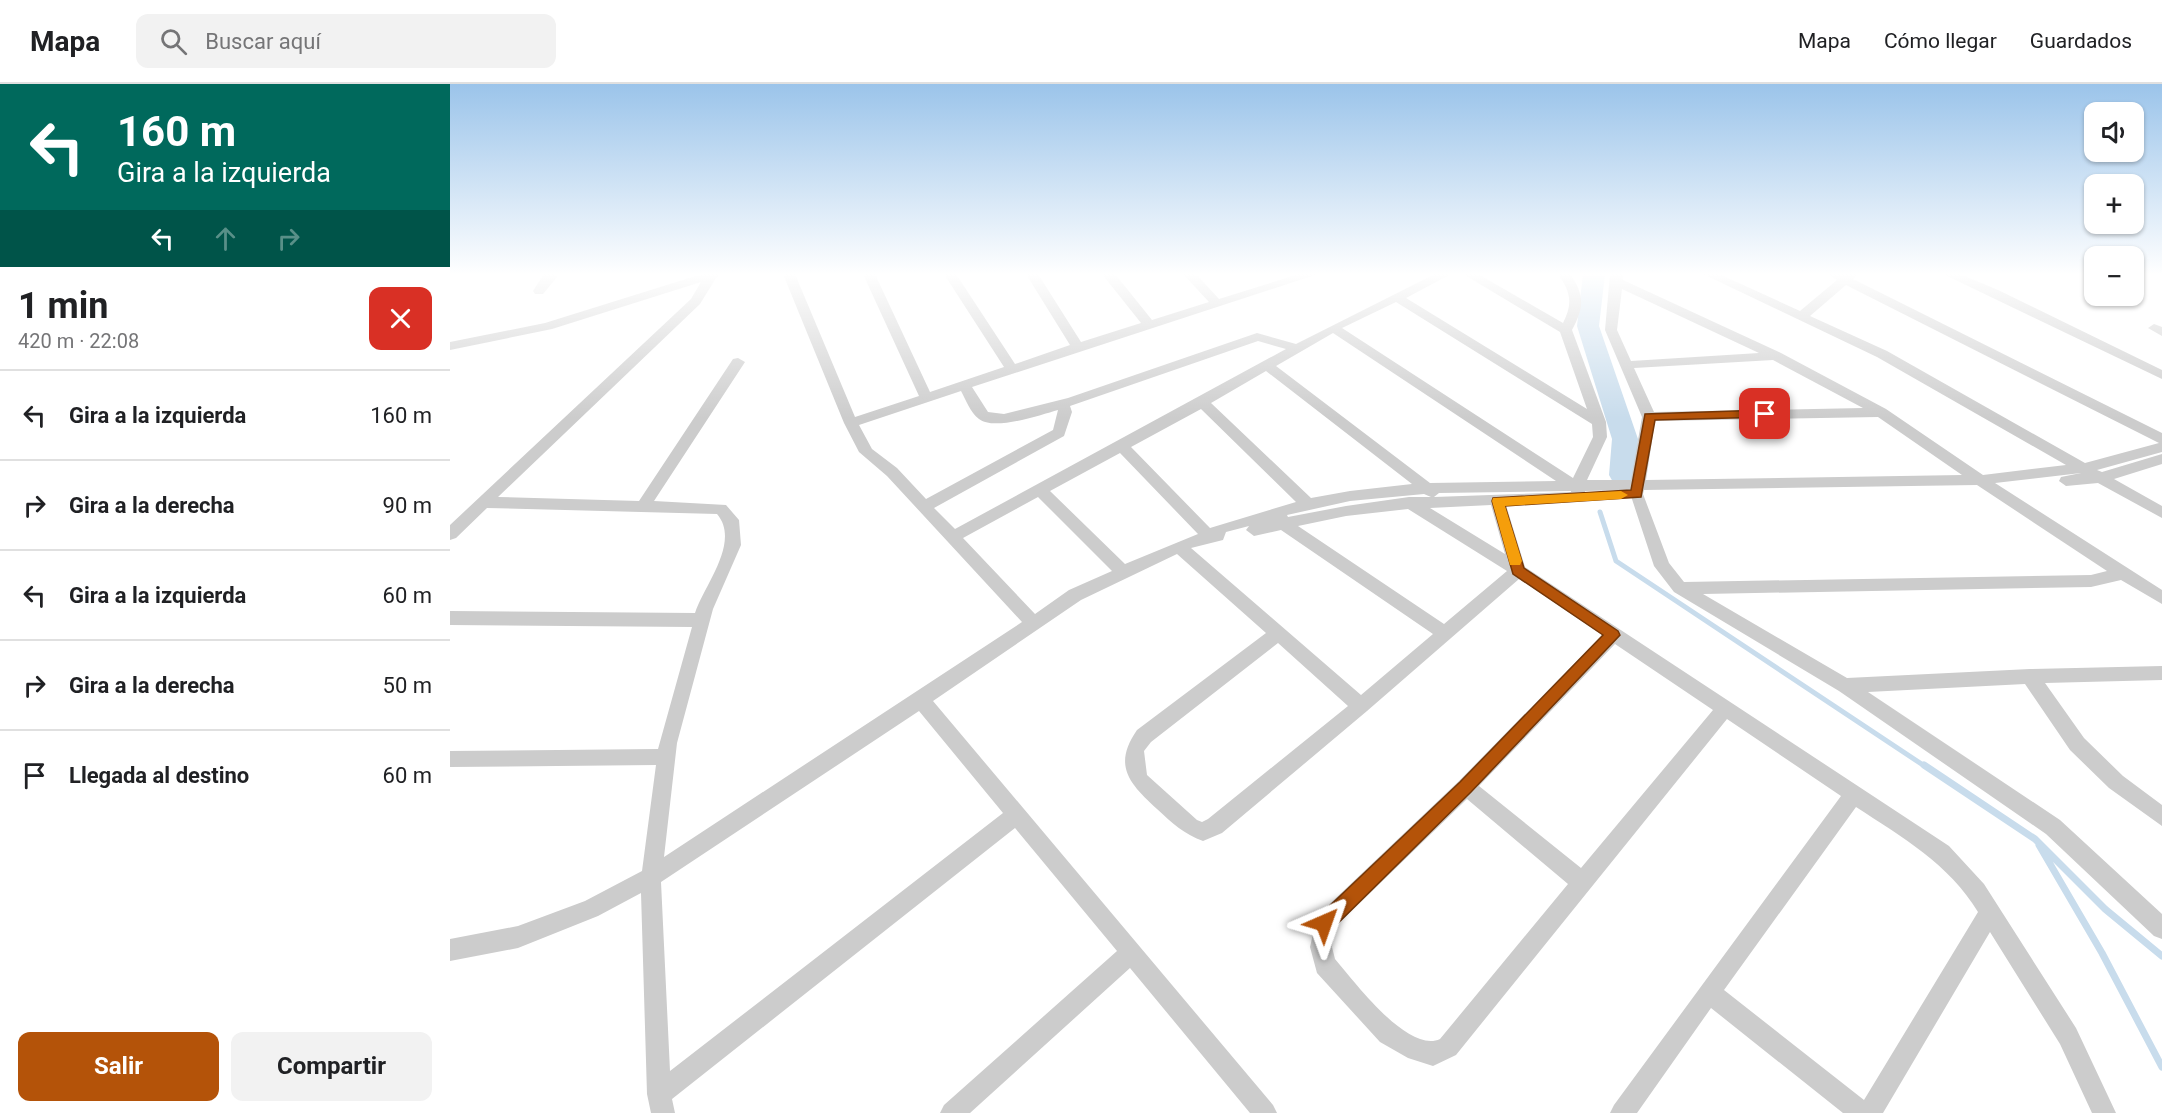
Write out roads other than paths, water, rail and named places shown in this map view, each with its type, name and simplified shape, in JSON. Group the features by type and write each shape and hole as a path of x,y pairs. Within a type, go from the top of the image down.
{"street":[{"path":"450,345 561,322"},
{"path":"450,534 674,322"},
{"path":"809,322 851,423 866,452 892,472 955,536 1033,623"},
{"path":"891,322 926,397"},
{"path":"981,322 1012,369"},
{"path":"1062,322 1078,347"},
{"path":"851,423 1159,322"},
{"path":"955,536 1345,322"},
{"path":"1437,322 1599,422"},
{"path":"1552,322 1566,330 1599,422 1600,437 1578,492"},
{"path":"1566,330 1570,322"},
{"path":"1612,322 1611,330 1649,417 1638,489 1662,566 1680,588 1845,686 2053,826 2162,928"},
{"path":"1706,322 1881,412 1986,485 2162,598"},
{"path":"1815,322 1882,354 2162,513"},
{"path":"1934,322 2162,439"},
{"path":"2053,322 2162,375"},
{"path":"1333,328 1578,492"},
{"path":"964,385 981,414 993,420 1002,420 1063,404 1257,337 1299,349"},
{"path":"1625,365 1776,356"},
{"path":"644,504 738,362"},
{"path":"1268,366 1428,488 1441,501"},
{"path":"1202,402 1308,504"},
{"path":"925,506 1059,433 1065,412 1063,404"},
{"path":"1649,417 1881,412"},
{"path":"1121,445 1209,536"},
{"path":"1986,485 2084,468 2162,447"},
{"path":"450,950 518,937 591,909 651,877 921,700 1075,595 1179,546 1209,536 1225,537 1280,518 1308,504 1350,496 1441,501 1498,501 1578,492 1638,489 1986,485 2099,478 2162,459"},
{"path":"1280,518 1346,511 1406,498 1428,488 1578,492"},
{"path":"1039,489 1123,572"},
{"path":"1406,498 1518,570 1942,853 1977,891 1989,914 2068,1036 2104,1113"},
{"path":"1498,501 1518,570"},
{"path":"485,502 572,507 644,504 721,509 730,520 733,545 702,620 666,757 651,877 661,1104"},
{"path":"1280,518 1445,633"},
{"path":"1179,546 1361,706"},
{"path":"1277,634 1144,736 1135,749 1134,769 1140,781 1190,827 1203,832 1215,826 1361,706 1518,570"},
{"path":"1680,588 2091,581 2123,573"},
{"path":"450,618 702,620"},
{"path":"1613,635 1466,787 1324,923 1321,947 1325,965 1388,1034 1416,1050 1433,1054 1448,1047 1724,709"},
{"path":"1845,686 2030,675 2162,673"},
{"path":"2030,675 2077,744 2116,782 2162,817"},
{"path":"921,700 1265,1113"},
{"path":"450,759 666,757"},
{"path":"1466,787 1583,883"},
{"path":"1622,1113 1854,795"},
{"path":"661,1104 1016,815"},
{"path":"1870,1113 1989,914"},
{"path":"952,1113 1131,953"},
{"path":"1711,994 1862,1113"}],"waterway":[{"path":"1588,322 1625,439 1622,475"},
{"path":"1600,512 1616,561 1926,767"},
{"path":"1924,765 2035,839 2105,909 2162,956"},
{"path":"2039,845 2102,953 2162,1067"}]}
